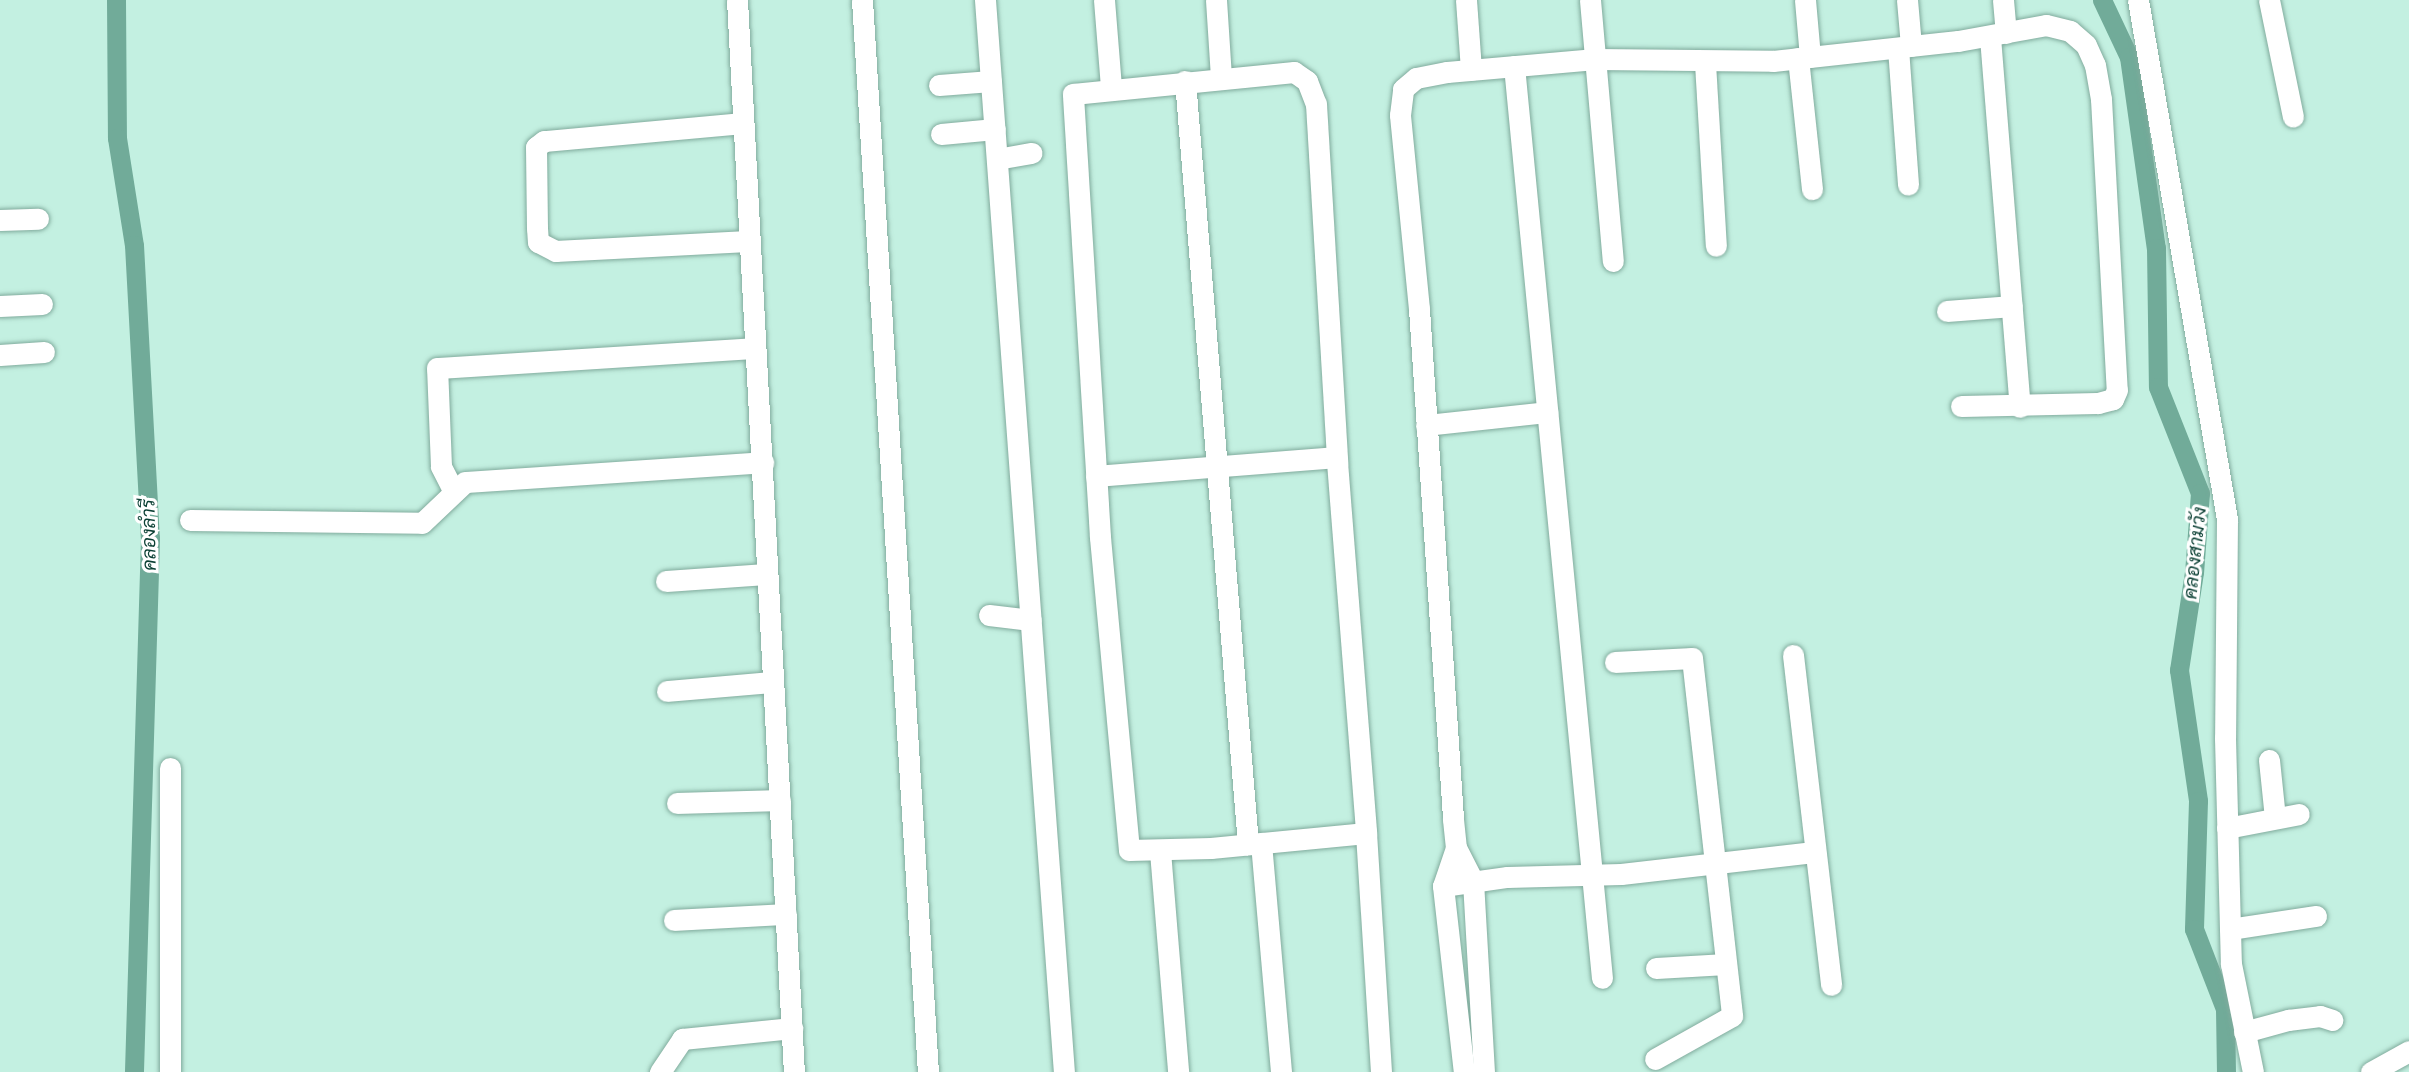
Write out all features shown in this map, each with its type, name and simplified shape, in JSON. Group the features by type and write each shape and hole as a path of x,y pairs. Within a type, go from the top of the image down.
{"street":[{"path":"737,0 747,241 763,462 766,574 794,1072"},
{"path":"862,0 928,1072"},
{"path":"985,0 1064,1072"},
{"path":"1104,0 1111,87"},
{"path":"1216,0 1221,78"},
{"path":"1466,0 1471,70"},
{"path":"1590,0 1613,261"},
{"path":"1805,0 1804,58 1812,189"},
{"path":"1907,0 1904,47 1908,185"},
{"path":"2003,0 1998,35 2020,407"},
{"path":"2138,0 2227,519 2227,828 2231,964 2253,1072"},
{"path":"2269,0 2293,117"},
{"path":"1464,1072 1443,886 1456,848 1426,425 1400,115 1403,89 1416,78 1471,70 1595,59 1705,63 1804,58 2060,25 2085,45 2095,65 2119,375 2113,399 2020,407 1961,405"},
{"path":"1705,63 1716,246"},
{"path":"1514,66 1595,875 1602,978"},
{"path":"1366,832 1136,853 1129,850 1125,840 1096,476 1070,102 1073,93 1111,87 1294,72 1307,81 1315,104 1336,457 1366,832 1381,1072"},
{"path":"939,85 991,80"},
{"path":"1185,80 1216,467 1254,844 1281,1072"},
{"path":"743,123 544,141 536,147 537,228 538,242 556,251 747,241"},
{"path":"941,134 995,129"},
{"path":"997,159 1031,153"},
{"path":"0,220 38,219"},
{"path":"0,306 42,303"},
{"path":"1947,311 2012,306"},
{"path":"454,492 441,466 436,368 754,348"},
{"path":"0,355 44,352"},
{"path":"1426,425 1547,412"},
{"path":"1096,476 1336,457"},
{"path":"190,520 422,523 465,482 763,462"},
{"path":"666,581 766,574"},
{"path":"989,615 1031,620"},
{"path":"1793,655 1831,985"},
{"path":"1615,662 1692,658 1732,1016 1655,1059"},
{"path":"667,691 773,682"},
{"path":"2269,760 2275,818"},
{"path":"170,768 170,1072"},
{"path":"677,803 780,800"},
{"path":"2227,828 2298,814"},
{"path":"1456,848 1473,881 1485,1072"},
{"path":"1160,850 1178,1072"},
{"path":"1443,886 1473,881 1595,875 1814,852"},
{"path":"674,920 786,914"},
{"path":"2230,929 2316,916"},
{"path":"1656,968 1726,964"},
{"path":"2244,1032 2288,1020 2332,1020"},
{"path":"660,1072 682,1039 792,1028"},
{"path":"2371,1072 2409,1051"}],"waterway":[{"name":"คลองลำรี","path":"116,0 117,138 134,245 150,538 134,1072"},
{"name":"คลองสามวัง","path":"2102,0 2129,57 2156,248 2158,387 2200,493 2194,572 2179,670 2198,801 2194,929 2225,1009 2226,1072"}]}
